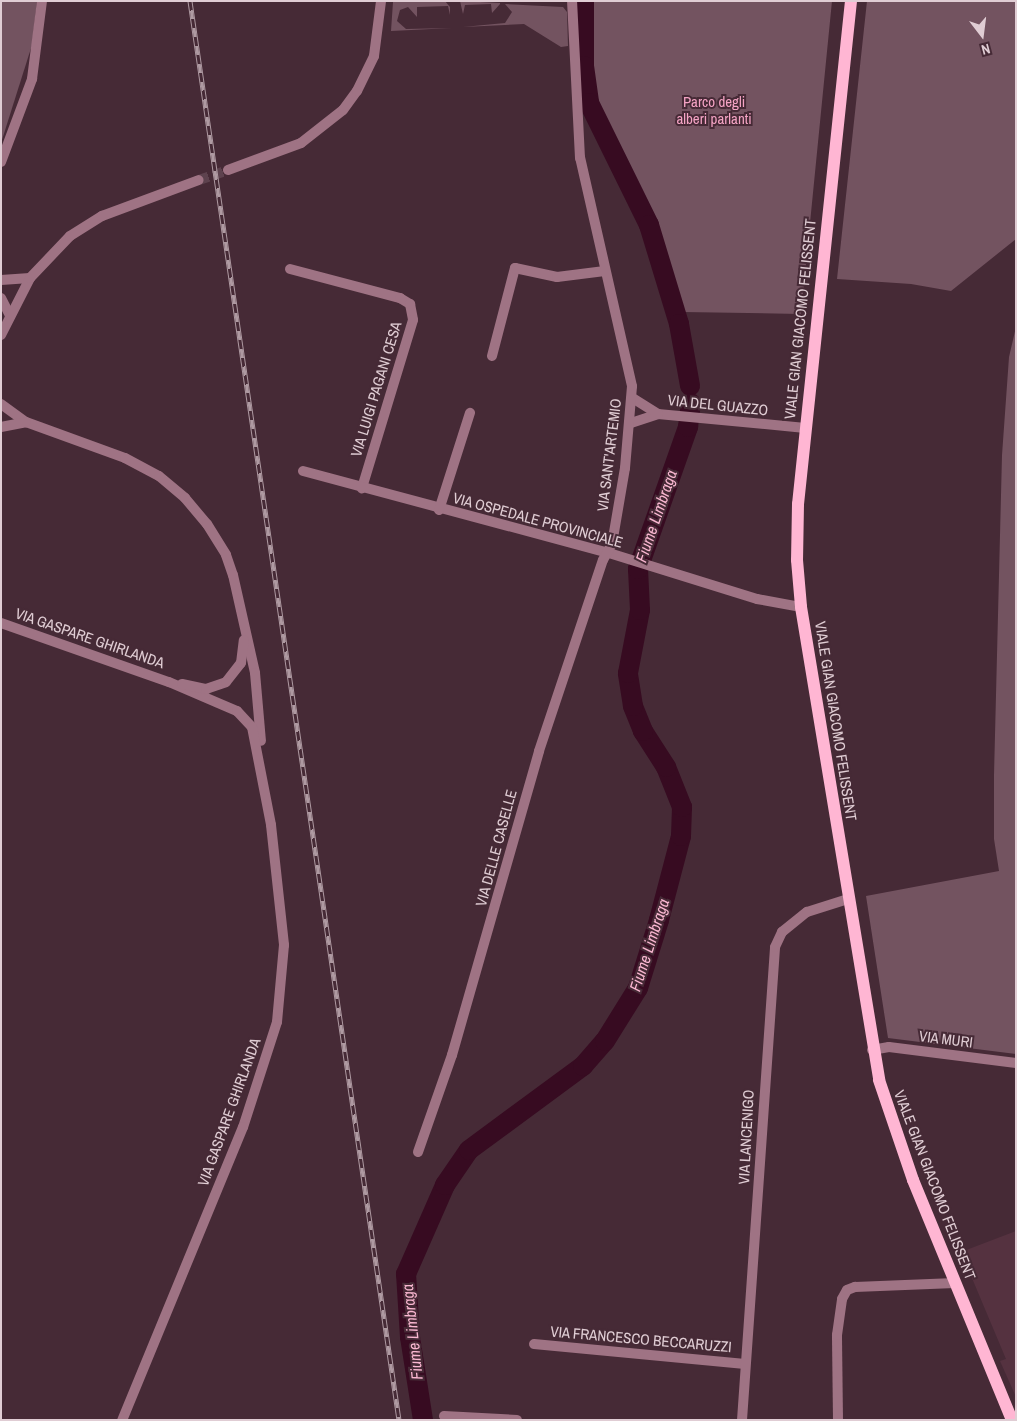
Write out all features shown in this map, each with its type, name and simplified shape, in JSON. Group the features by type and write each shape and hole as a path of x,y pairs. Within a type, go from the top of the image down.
{"main road":[{"name":"VIALE GIAN GIACOMO FELISSENT","path":"851,1 805,428 797,535 801,607 872,1050 891,1123 1012,1420"}],"street":[{"path":"1,162 32,78 42,1"},
{"path":"228,170 301,143 325,127 357,92 377,43 381,1"},
{"name":"VIA SANT'ARTEMIO","path":"572,1 578,143 605,272 630,377 632,398 631,423 609,553"},
{"path":"1,335 30,278 57,247 85,226 126,206 199,180"},
{"path":"492,356 515,268 557,277 605,272"},
{"name":"VIA LUIGI PAGANI CESA","path":"290,269 400,298 410,304 413,320 362,488"},
{"path":"1,280 30,278"},
{"path":"1,298 10,316"},
{"name":"VIA DEL GUAZZO","path":"632,398 658,414"},
{"name":"VIA GASPARE GHIRLANDA","path":"1,404 26,422 125,458 159,476 185,498 226,555 254,673 262,770 284,945 277,1022 243,1127 122,1420"},
{"name":"VIA OSPEDALE PROVINCIALE","path":"439,510 470,413"},
{"name":"VIA DEL GUAZZO","path":"631,423 658,414 805,428"},
{"path":"1,427 26,422"},
{"name":"VIA OSPEDALE PROVINCIALE","path":"303,471 439,510 609,553 757,600 801,607"},
{"name":"VIA DELLE CASELLE","path":"418,1152 452,1055 539,751 604,560 609,553"},
{"name":"VIA GASPARE GHIRLANDA","path":"169,682 206,689 226,682 240,663 244,650 243,621"},
{"name":"VIA GASPARE GHIRLANDA","path":"1,623 169,682 236,711 252,727 262,770"},
{"name":"VIA LANCENIGO","path":"742,1420 774,947 782,932 807,912 848,899"},
{"name":"VIA MURI","path":"872,1050 889,1047 1016,1063"},
{"path":"838,1420 837,1335 842,1299 847,1290 854,1287 955,1283"},
{"name":"VIA FRANCESCO BECCARUZZI","path":"534,1344 745,1364"},
{"path":"444,1416 517,1420"}],"shaded area":[{"path":"1016,1231 1016,1397 1000,1361 1006,1359 961,1252"}],"green space":[{"path":"1,1 37,1 32,45 1,143"},
{"path":"445,1 450,7 450,15 448,6 417,7 417,17 408,7 400,10 397,21 406,29 452,28 391,31 393,2"},
{"path":"460,1 500,4 492,13 491,4 465,5 463,14"},
{"name":"Parco degli alberi parlanti","path":"591,1 832,1 801,314 683,312 649,215 605,133 590,92"},
{"path":"867,1 1016,1 1016,239 951,291 911,284 837,279"},
{"path":"505,4 563,7 567,12 568,46 561,47 524,24 463,27 505,23 512,12"},
{"path":"1016,327 1016,1054 888,1038 866,896 999,871 994,839 994,775 1002,455 1009,357"}],"waterway":[{"name":"Fiume Limbraga","path":"584,1 584,66 589,103 649,225 679,324 690,386"},
{"name":"Fiume Limbraga","path":"423,1420 410,1337 406,1274 445,1185 469,1150 583,1066 605,1041 638,988 659,920 681,836 682,807 666,767 643,731 633,706 628,673 640,610 638,569 688,427 691,403"}],"tunnel":[{"path":"199,180 228,170"}],"railway":[{"path":"190,1 399,1420"}]}
